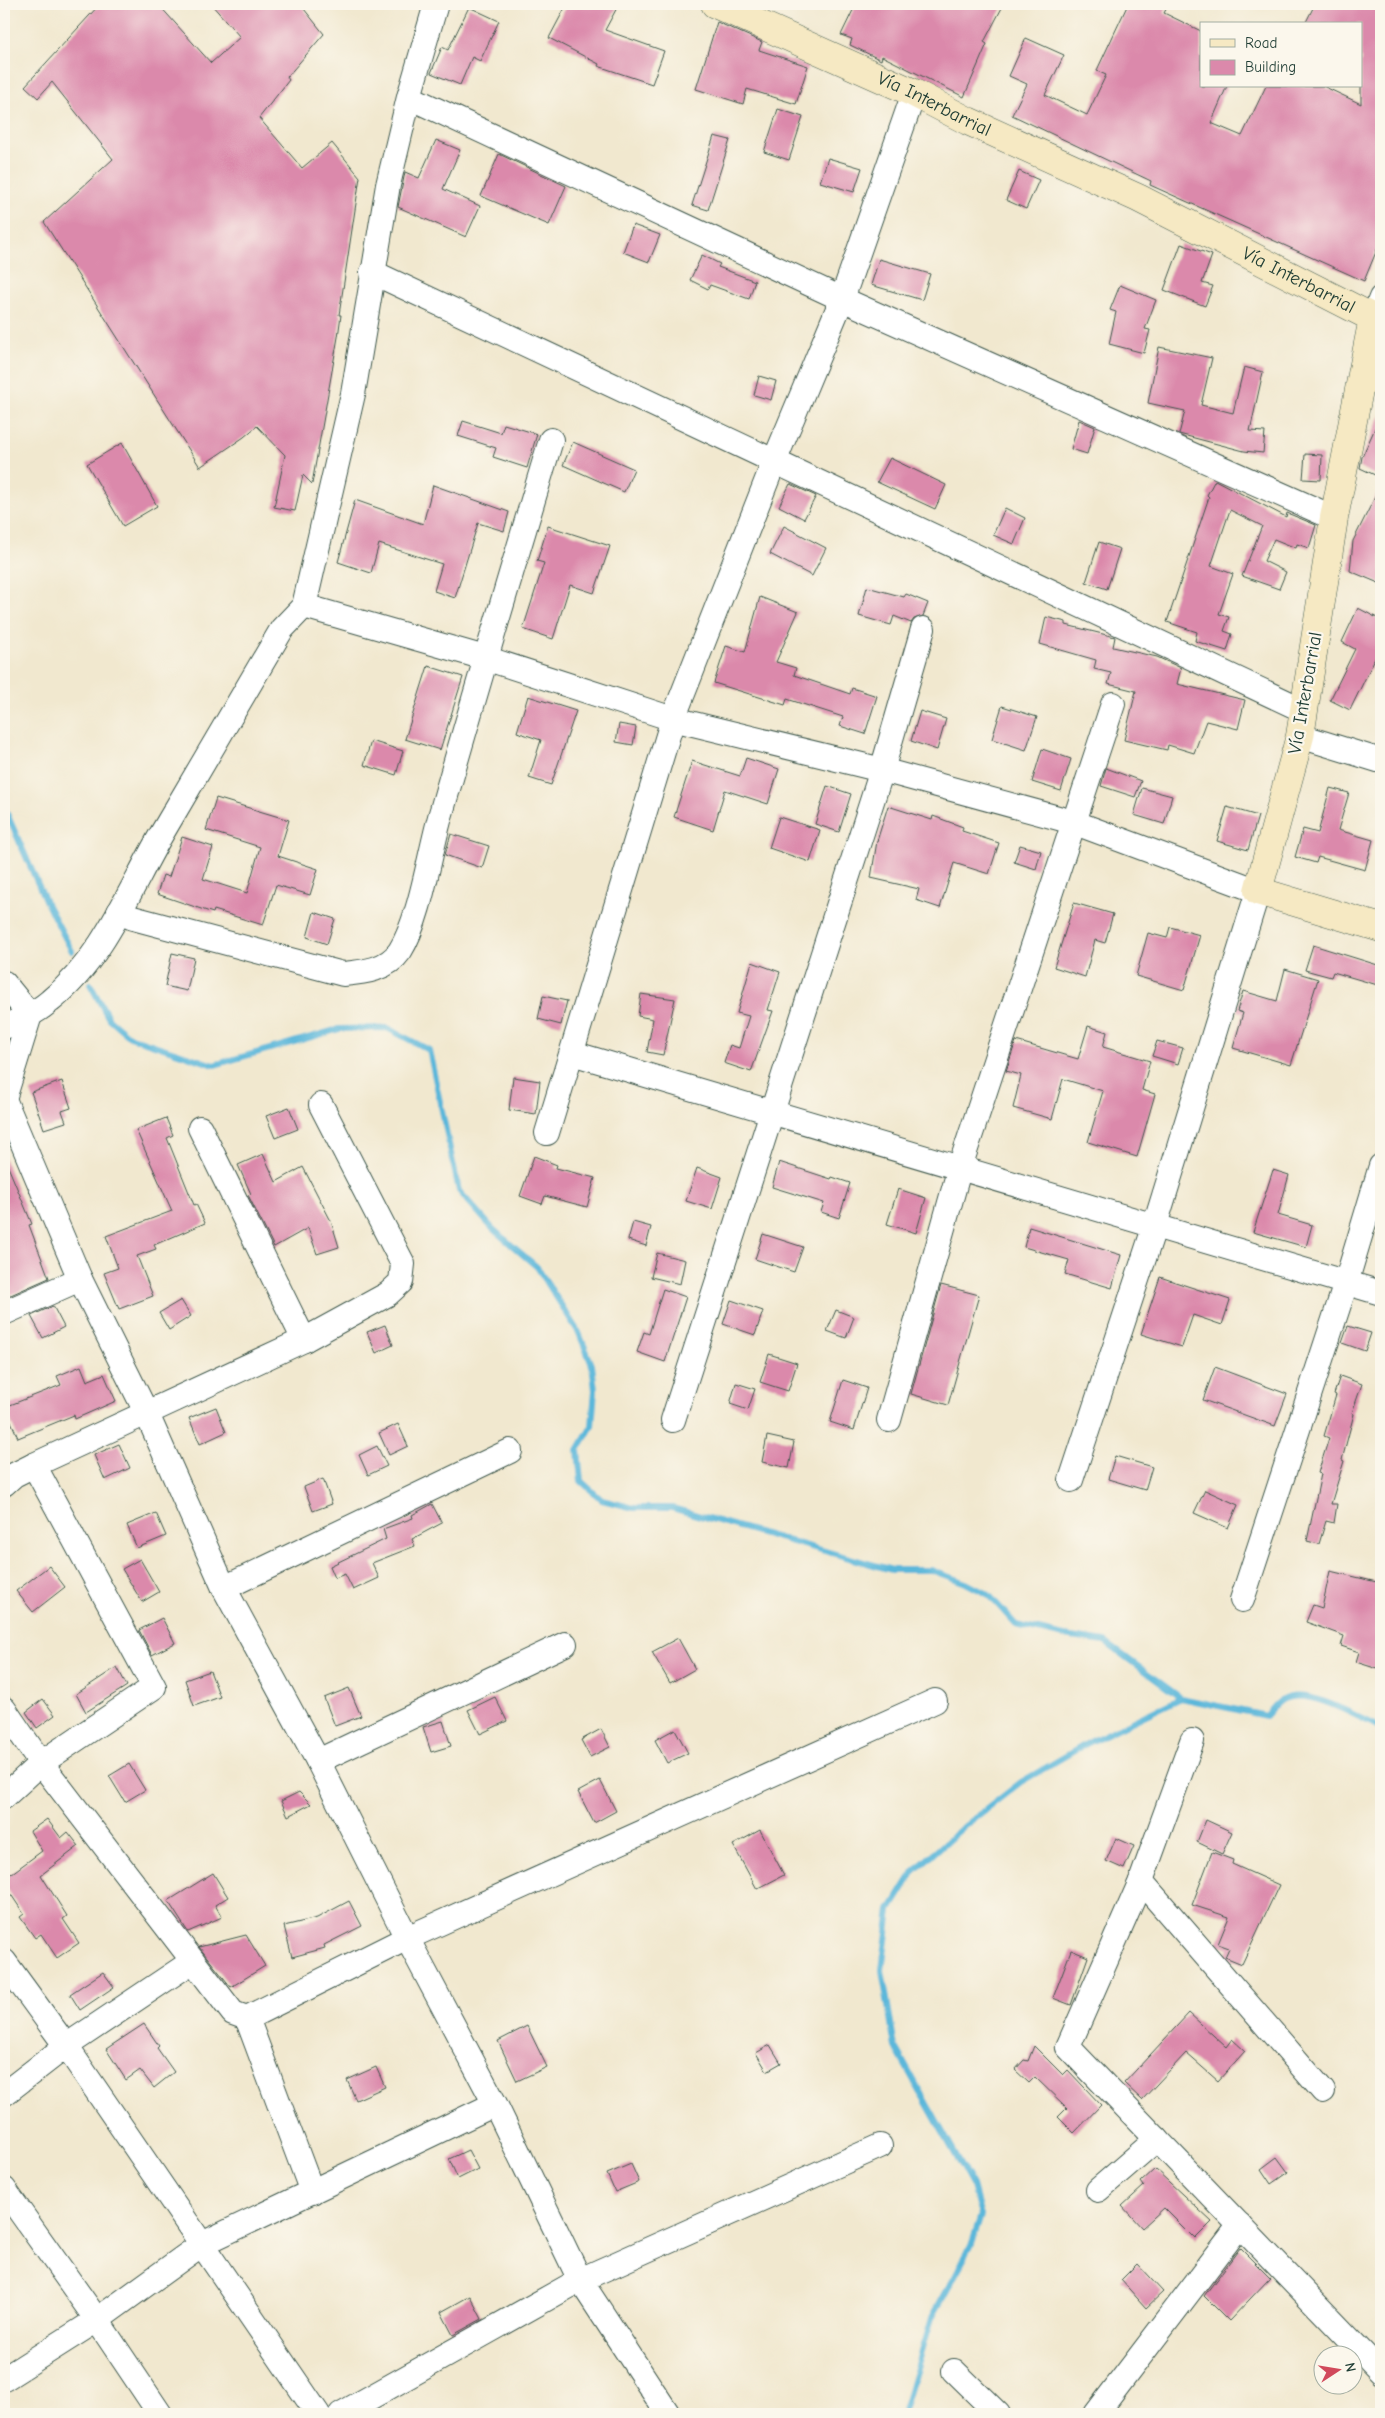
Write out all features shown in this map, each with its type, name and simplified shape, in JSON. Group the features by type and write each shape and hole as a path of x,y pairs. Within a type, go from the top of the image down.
{"main road":[{"name":"Vía Interbarrial","path":"715,4 914,93 968,122 1377,308 1334,518 1302,723 1258,891"},
{"path":"1258,891 1381,928"}],"street":[{"path":"4,1027 30,1015 50,1001 69,983 96,951 145,862 282,629 304,606 353,394 388,185 409,97 436,4"},
{"path":"547,1133 673,719 774,462 842,299 914,93"},
{"path":"409,97 842,299 1334,518"},
{"path":"372,272 774,462 1381,761"},
{"path":"119,912 132,918 343,974 368,972 385,964 399,952 412,924 485,658 551,440"},
{"path":"304,606 485,658 673,719 882,770 1072,822 1258,891 1155,1225 1070,1480"},
{"path":"674,1420 882,770 923,629"},
{"path":"889,1420 960,1167 1072,822 1113,704"},
{"path":"4,983 30,1015"},
{"path":"30,1015 4,1099 80,1279 147,1414 224,1588 318,1761 407,1938 495,2104 580,2280 668,2414"},
{"path":"572,1053 774,1111 1381,1294"},
{"path":"4,1797 41,1763 154,1687 14,1470 147,1414 304,1340 388,1294 401,1282 403,1264 321,1105"},
{"path":"200,1128 304,1340"},
{"path":"1242,1600 1346,1283 1381,1166"},
{"path":"4,1313 80,1279"},
{"path":"224,1588 510,1451"},
{"path":"318,1761 565,1644"},
{"path":"4,1709 41,1763 233,2013 247,2018 407,1938 935,1700"},
{"path":"1192,1742 1141,1881 1068,2047 1381,2372"},
{"path":"1141,1881 1323,2092"},
{"path":"4,1961 66,2046 318,2414"},
{"path":"4,2094 66,2046 193,1961"},
{"path":"247,2018 312,2192"},
{"path":"4,2379 97,2320 202,2244 495,2104"},
{"path":"1098,2190 1157,2139"},
{"path":"340,2414 580,2280 880,2146"},
{"path":"4,2189 97,2320 160,2414"},
{"path":"1096,2414 1240,2225"},
{"path":"954,2371 998,2414"}],"building":[{"path":"100,4 158,4 211,63 240,37 211,4 300,4 324,34 287,77 289,80 259,118 302,168 332,143 360,177 339,315 341,315 338,337 312,484 303,475 295,511 274,507 285,455 257,426 200,467 44,222 113,159 52,82 38,98 25,86"},
{"path":"567,4 619,4 605,30 664,51 652,84 598,66 599,64 549,38"},
{"path":"856,4 1004,4 984,42 987,44 964,97 882,56 881,60 850,45 852,39 841,35"},
{"path":"1128,4 1169,4 1164,13 1200,31 1200,88 1226,88 1211,123 1242,136 1265,88 1327,88 1361,104 1362,22 1306,22 1315,4 1381,4 1381,240 1364,281 1150,185 1151,181 1012,115 1027,84 1009,76 1026,38 1064,55 1045,95 1087,115 1106,75 1097,71"},
{"path":"469,7 499,21 480,61 472,57 460,85 431,73 442,47 448,50"},
{"path":"717,22 762,42 759,50 808,66 796,104 747,89 743,104 696,89"},
{"path":"778,109 803,117 789,160 764,152"},
{"path":"714,136 730,140 708,210 692,205"},
{"path":"436,140 460,150 443,189 480,206 466,237 398,207 405,172 419,178"},
{"path":"499,154 566,186 549,225 481,196"},
{"path":"828,158 862,168 854,192 820,182"},
{"path":"1019,171 1039,180 1026,209 1006,200"},
{"path":"633,225 660,235 649,262 623,252"},
{"path":"1181,244 1212,255 1202,283 1213,286 1205,306 1164,290"},
{"path":"702,255 720,264 718,267 755,281 749,299 710,285 708,289 690,280"},
{"path":"879,259 930,274 922,300 871,285"},
{"path":"1120,285 1156,300 1145,329 1150,330 1144,353 1109,344 1116,312 1110,310"},
{"path":"1159,347 1212,358 1201,405 1233,413 1244,367 1263,372 1250,431 1265,432 1263,453 1244,451 1179,434 1185,411 1148,403"},
{"path":"759,376 776,381 771,400 754,395"},
{"path":"1381,415 1381,462 1375,475 1360,468 1362,457"},
{"path":"1079,420 1095,427 1087,454 1071,449"},
{"path":"463,421 501,433 504,424 537,434 527,468 493,457 496,448 458,436"},
{"path":"573,442 634,469 624,492 563,465"},
{"path":"122,443 157,506 123,526 87,464"},
{"path":"1305,454 1322,455 1321,480 1303,479"},
{"path":"890,458 946,485 935,509 877,482"},
{"path":"1215,480 1286,517 1287,513 1316,525 1309,548 1297,544 1296,548 1274,539 1264,561 1286,572 1279,589 1242,576 1262,526 1230,510 1211,566 1233,574 1219,614 1229,617 1224,631 1232,634 1227,651 1195,641 1197,632 1167,622 1209,497 1207,495"},
{"path":"790,484 816,496 804,519 779,506"},
{"path":"433,485 509,512 504,531 478,523 455,598 434,591 442,564 379,544 371,573 338,562 355,500 423,524"},
{"path":"1381,485 1381,584 1350,571 1353,541"},
{"path":"1005,508 1025,518 1014,544 993,535"},
{"path":"548,526 610,546 594,593 570,585 553,639 523,629 544,563 537,561"},
{"path":"784,526 826,548 812,576 770,554"},
{"path":"1099,542 1120,549 1107,589 1086,582"},
{"path":"867,587 904,597 906,594 928,603 923,616 914,619 911,623 894,616 891,625 859,616"},
{"path":"760,597 798,612 776,662 796,668 794,675 850,694 852,688 877,696 865,734 840,726 843,717 787,699 785,705 714,683 726,646 745,652"},
{"path":"1358,608 1381,620 1381,646 1350,710 1330,700 1355,649 1342,642"},
{"path":"1046,617 1066,622 1066,625 1115,637 1113,647 1157,657 1181,668 1177,684 1245,700 1238,729 1206,721 1194,753 1168,745 1167,750 1124,740 1136,691 1108,684 1111,673 1094,669 1096,660 1040,644"},
{"path":"428,666 463,677 440,750 405,739"},
{"path":"528,696 576,711 551,785 529,778 541,740 517,732"},
{"path":"1002,706 1037,717 1026,750 992,739"},
{"path":"920,711 946,719 937,750 911,741"},
{"path":"619,724 636,727 633,745 616,742"},
{"path":"371,741 403,751 396,775 364,765"},
{"path":"1042,749 1071,759 1061,791 1032,782"},
{"path":"746,758 779,769 768,804 725,790 713,830 674,817 692,761 740,776"},
{"path":"1106,768 1141,781 1135,797 1101,786"},
{"path":"827,786 851,794 839,832 815,824"},
{"path":"1142,788 1172,796 1164,824 1134,815"},
{"path":"1330,788 1349,793 1338,830 1373,840 1365,870 1318,857 1316,863 1295,857 1303,829 1318,833"},
{"path":"216,798 289,820 278,856 318,869 310,895 276,885 263,925 214,910 213,913 157,894 163,875 169,877 182,837 213,847 203,879 247,893 260,847 206,830"},
{"path":"888,806 932,820 933,816 963,827 962,831 999,843 989,874 954,863 940,908 916,900 919,889 871,878 877,841"},
{"path":"1227,807 1258,816 1248,850 1217,841"},
{"path":"779,817 820,830 810,862 769,848"},
{"path":"451,834 489,846 482,868 445,855"},
{"path":"1020,845 1041,851 1036,869 1014,862"},
{"path":"1074,903 1113,914 1105,943 1095,940 1085,977 1054,967"},
{"path":"314,912 335,919 327,944 307,937"},
{"path":"1170,927 1200,935 1184,990 1136,976 1148,933 1167,938"},
{"path":"1313,945 1381,966 1381,986 1333,972 1331,977 1305,970"},
{"path":"172,953 194,958 187,991 165,986"},
{"path":"752,962 780,972 768,1010 773,1011 751,1072 724,1063 730,1045 739,1048 749,1016 737,1013"},
{"path":"1285,969 1318,979 1291,1065 1233,1048 1243,1013 1237,1011 1243,991 1277,1001"},
{"path":"641,994 675,999 663,1055 647,1052 653,1019 638,1016"},
{"path":"543,996 567,1001 561,1025 538,1019"},
{"path":"1088,1026 1107,1032 1103,1047 1150,1061 1142,1090 1155,1094 1137,1157 1088,1142 1103,1091 1063,1079 1052,1119 1013,1108 1021,1075 1006,1071 1016,1041 1078,1059"},
{"path":"1157,1041 1183,1048 1178,1064 1152,1056"},
{"path":"513,1077 540,1081 536,1114 509,1110"},
{"path":"62,1081 71,1108 62,1111 66,1122 44,1129 31,1092"},
{"path":"289,1107 298,1129 275,1138 266,1116"},
{"path":"166,1118 173,1135 167,1138 194,1205 196,1204 205,1223 154,1245 156,1249 137,1256 153,1296 119,1309 104,1273 118,1268 106,1236 172,1211 136,1130"},
{"path":"263,1154 276,1182 303,1167 331,1221 339,1247 317,1254 308,1228 274,1247 248,1195 251,1194 238,1165"},
{"path":"534,1156 557,1165 556,1168 595,1178 587,1207 545,1196 542,1204 520,1196"},
{"path":"4,1157 32,1224 29,1225 49,1278 4,1298"},
{"path":"779,1162 831,1179 832,1177 850,1183 839,1218 821,1212 824,1203 772,1187"},
{"path":"697,1168 722,1177 712,1209 686,1201"},
{"path":"1273,1170 1289,1175 1278,1215 1312,1225 1306,1247 1253,1232"},
{"path":"898,1189 926,1198 916,1233 887,1224"},
{"path":"633,1222 651,1227 646,1246 628,1240"},
{"path":"1029,1227 1121,1255 1112,1288 1065,1274 1069,1260 1024,1247"},
{"path":"763,1234 803,1247 794,1272 755,1259"},
{"path":"657,1253 685,1260 680,1284 651,1277"},
{"path":"1160,1277 1230,1300 1222,1325 1193,1315 1182,1347 1141,1334"},
{"path":"941,1285 979,1295 948,1405 911,1394"},
{"path":"663,1289 686,1297 665,1362 637,1352 644,1332 649,1334"},
{"path":"181,1300 191,1316 169,1330 159,1313"},
{"path":"731,1300 763,1311 755,1335 723,1324"},
{"path":"53,1306 64,1327 43,1338 31,1316"},
{"path":"836,1310 854,1317 846,1338 827,1331"},
{"path":"385,1325 393,1345 376,1353 367,1332"},
{"path":"1348,1326 1371,1333 1365,1351 1342,1343"},
{"path":"769,1354 797,1363 788,1391 760,1382"},
{"path":"81,1366 87,1381 104,1374 116,1401 75,1419 74,1415 18,1438 5,1407 61,1385 57,1376"},
{"path":"1215,1367 1287,1394 1275,1426 1203,1400"},
{"path":"1340,1376 1362,1384 1352,1413 1354,1414 1342,1460 1344,1461 1331,1504 1337,1504 1334,1523 1326,1521 1319,1544 1307,1541 1321,1474 1318,1473 1329,1438 1324,1436"},
{"path":"843,1380 867,1388 854,1430 830,1422"},
{"path":"736,1383 755,1389 748,1410 730,1404"},
{"path":"216,1407 226,1432 200,1444 189,1418"},
{"path":"398,1424 408,1446 389,1455 379,1433"},
{"path":"767,1436 794,1442 789,1468 762,1462"},
{"path":"119,1444 130,1468 105,1480 94,1455"},
{"path":"377,1446 387,1466 368,1475 359,1455"},
{"path":"1115,1456 1152,1467 1145,1490 1108,1479"},
{"path":"323,1479 332,1504 313,1511 304,1487"},
{"path":"1205,1490 1238,1505 1228,1528 1194,1513"},
{"path":"432,1504 442,1523 412,1539 415,1546 372,1563 379,1578 353,1590 345,1574 335,1578 330,1566 386,1539 383,1529 413,1518 412,1515"},
{"path":"156,1513 166,1536 137,1548 127,1525"},
{"path":"140,1559 159,1592 142,1602 122,1569"},
{"path":"49,1566 65,1587 33,1612 16,1591"},
{"path":"1330,1571 1381,1583 1381,1670 1356,1662 1359,1652 1341,1646 1344,1636 1306,1622 1313,1605 1322,1608"},
{"path":"162,1618 175,1643 152,1655 139,1630"},
{"path":"678,1638 695,1669 670,1683 652,1652"},
{"path":"117,1667 127,1686 86,1712 76,1694"},
{"path":"210,1671 220,1697 194,1706 185,1680"},
{"path":"349,1688 361,1716 335,1726 324,1698"},
{"path":"495,1697 507,1721 480,1734 468,1710"},
{"path":"43,1699 55,1715 37,1728 26,1712"},
{"path":"443,1721 451,1746 431,1752 423,1727"},
{"path":"601,1729 610,1747 590,1757 581,1740"},
{"path":"675,1729 688,1753 667,1763 655,1740"},
{"path":"129,1764 145,1790 125,1802 109,1776"},
{"path":"600,1780 616,1811 594,1823 578,1792"},
{"path":"299,1792 311,1804 288,1816 281,1801"},
{"path":"47,1819 61,1838 68,1832 79,1846 41,1875 67,1916 63,1919 79,1943 57,1958 41,1934 35,1938 20,1917 24,1914 4,1884 4,1879 42,1851 30,1831"},
{"path":"1206,1820 1232,1832 1222,1854 1197,1842"},
{"path":"760,1830 784,1875 757,1889 733,1845"},
{"path":"1116,1838 1134,1846 1124,1869 1106,1861"},
{"path":"1212,1852 1233,1860 1232,1864 1279,1885 1242,1964 1225,1957 1229,1948 1218,1944 1229,1917 1192,1905"},
{"path":"213,1873 228,1897 215,1905 222,1917 188,1932 168,1901"},
{"path":"349,1901 362,1926 324,1945 325,1948 292,1957 284,1926 317,1918"},
{"path":"246,1935 265,1966 231,1987 199,1947"},
{"path":"1071,1950 1088,1957 1071,2005 1053,1998"},
{"path":"103,1972 114,1987 80,2010 70,1994"},
{"path":"1189,2013 1226,2047 1232,2039 1245,2051 1218,2081 1186,2053 1142,2100 1124,2083"},
{"path":"144,2024 159,2046 157,2048 174,2072 154,2088 140,2070 126,2080 106,2049"},
{"path":"527,2026 547,2067 517,2081 498,2041"},
{"path":"770,2045 781,2063 767,2071 756,2053"},
{"path":"1034,2046 1063,2075 1068,2070 1101,2105 1074,2133 1058,2117 1067,2108 1035,2077 1029,2083 1015,2070 1024,2060 1028,2061"},
{"path":"376,2067 385,2087 356,2100 347,2080"},
{"path":"468,2150 478,2169 458,2179 449,2159"},
{"path":"1277,2157 1288,2172 1271,2184 1261,2169"},
{"path":"631,2164 639,2182 615,2192 607,2174"},
{"path":"1155,2169 1212,2222 1195,2239 1164,2208 1142,2228 1122,2206 1144,2186 1141,2182"},
{"path":"1240,2248 1270,2278 1229,2321 1204,2296"},
{"path":"1137,2264 1163,2292 1146,2308 1121,2280"},
{"path":"470,2296 482,2319 453,2335 441,2312"}],"waterway":[{"path":"4,807 46,902 72,951"},
{"path":"90,984 109,1019 130,1037 214,1065 339,1029 387,1028 429,1050 459,1191 493,1229 537,1267 579,1333 592,1365 595,1390 592,1426 578,1450 581,1481 602,1500 634,1508 672,1508 892,1570 931,1570 966,1583 989,1595 1016,1625 1064,1636 1105,1642 1181,1698 1266,1716 1282,1700 1292,1697 1305,1697 1332,1705 1381,1728"},
{"path":"903,2414 932,2318 971,2246 981,2216 973,2186 895,2047 882,1970 890,1910 914,1871 961,1829 1021,1782 1088,1743 1181,1698"}]}
